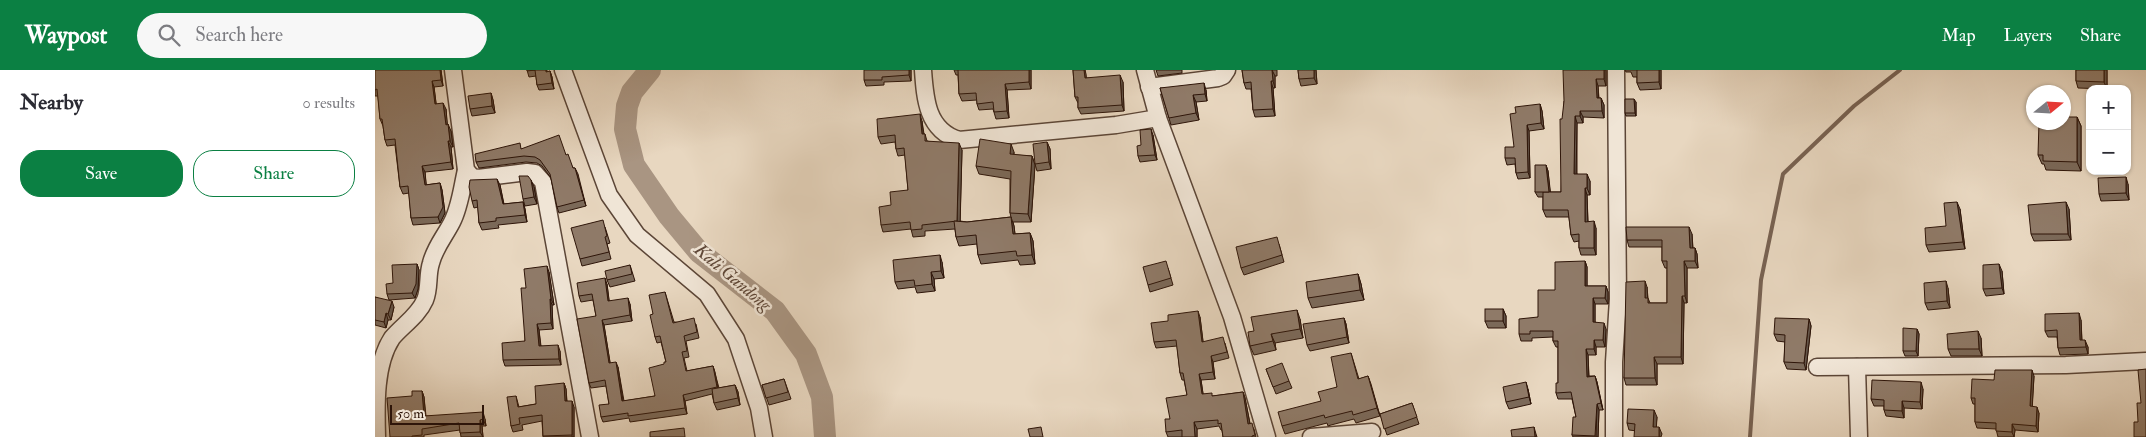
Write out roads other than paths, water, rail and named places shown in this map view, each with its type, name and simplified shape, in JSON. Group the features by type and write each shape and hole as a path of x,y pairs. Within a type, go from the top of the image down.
{"street":[{"path":"377,437 376,377 379,360 384,348 425,302 430,265 435,249 453,221 466,170 453,70"},
{"path":"563,70 609,195 637,235 707,294 736,339 759,408 764,437"},
{"path":"923,70 925,94 938,128 946,136 959,140 1116,125 1159,118"},
{"path":"1145,70 1159,118 1232,317 1267,437"},
{"path":"1149,87 1218,78 1223,76 1227,70"},
{"path":"1614,437 1614,362 1618,299 1616,70"},
{"path":"466,170 472,176 478,178 527,172 535,173 543,182 590,437"},
{"path":"1817,367 2067,365 2146,361"},
{"path":"1857,367 1859,437"},
{"path":"1311,437 1372,432"}],"waterway":[{"name":"Kali Gandong","path":"650,70 632,92 627,106 625,129 634,165 669,216 699,252 775,311 806,354 822,397 825,437"},
{"path":"1750,437 1761,280 1783,174 1854,106 1900,70"}]}
